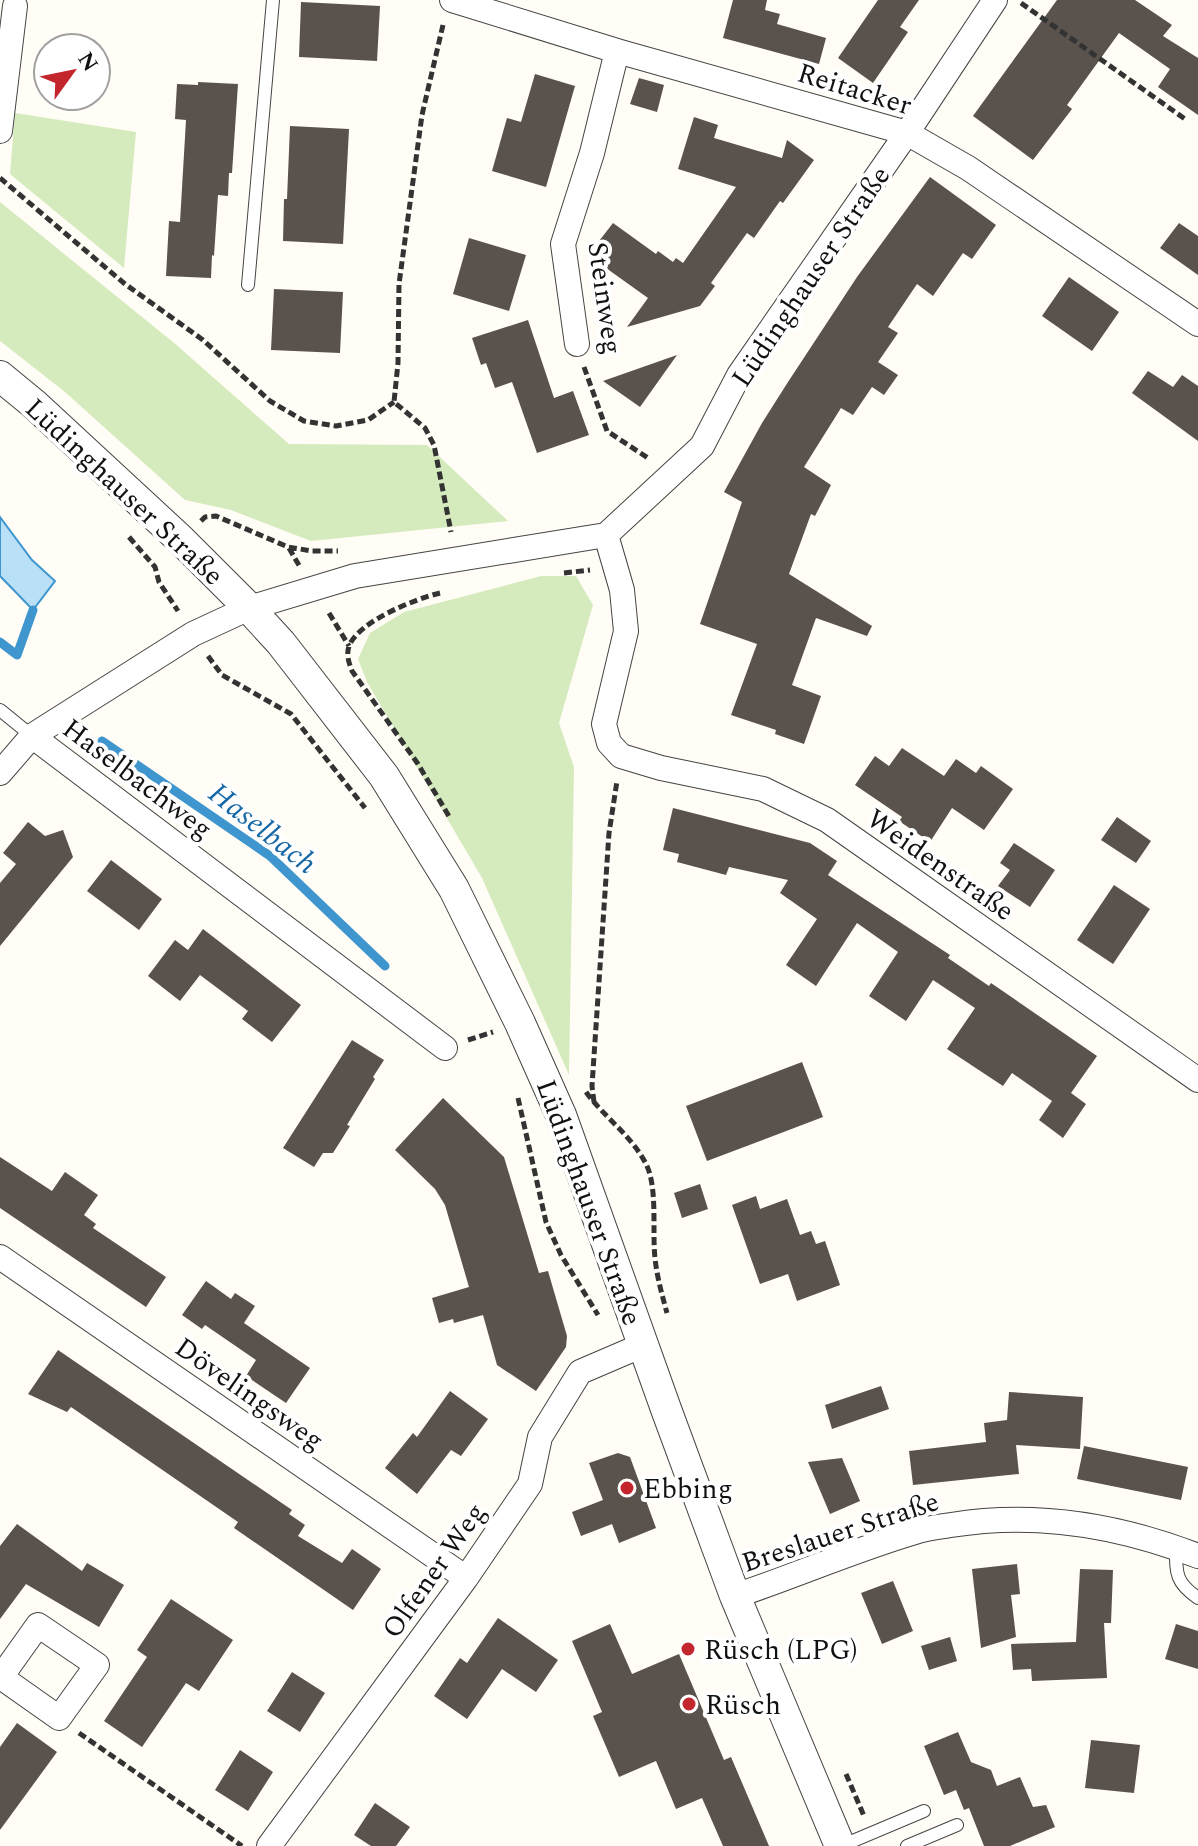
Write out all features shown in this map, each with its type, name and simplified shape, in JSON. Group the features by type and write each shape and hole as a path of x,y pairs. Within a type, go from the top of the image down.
{"street":[{"name":"Reitacker","path":"452,0 617,51 907,133 968,168 1198,324"},
{"name":"Lüdinghauser Straße","path":"249,608 355,576 606,535 702,446 739,375 995,0"},
{"path":"0,131 10,4"},
{"name":"Steinweg","path":"577,344 563,244 592,153 617,51"},
{"name":"Lüdinghauser Straße","path":"0,376 181,540 281,643 384,776 454,889 561,1115 630,1350 841,1846"},
{"path":"606,535 622,590 626,631 604,724 609,743 621,756"},
{"path":"0,773 32,736 193,634 249,608"},
{"name":"Haselbachweg","path":"32,736 445,1048"},
{"name":"Weidenstraße","path":"621,756 661,768 763,789 827,820 1198,1080"},
{"name":"Dövelingsweg","path":"0,1257 466,1578"},
{"name":"Olfener Weg","path":"269,1846 466,1578 530,1484 540,1437 580,1372 630,1350"},
{"name":"Breslauer Straße","path":"735,1596 917,1531 981,1520 1045,1519 1086,1524 1187,1552"},
{"path":"38,1625 97,1665 59,1718 0,1678 38,1625"}],"lane":[{"path":"248,285 273,0"},
{"name":"Haselbachweg","path":"0,710 32,736"},
{"path":"1187,1552 1176,1569 1184,1588 1198,1598"},
{"path":"841,1846 924,1811"},
{"path":"907,1846 957,1825"}],"path":[{"path":"1017,0 1185,119"},
{"path":"0,178 125,284 203,340 270,401 304,421 336,426 368,420 394,402 399,284 422,115 444,23"},
{"name":"Steinweg","path":"577,344 607,431 673,474"},
{"path":"394,402 425,428 434,445 452,538"},
{"path":"155,567 205,517 216,516 288,547 340,551"},
{"path":"128,535 155,567 159,582 222,675 291,714 369,813"},
{"path":"559,573 615,568"},
{"path":"450,590 424,597 383,616 360,631 349,646 348,661 418,764 454,826"},
{"path":"594,1103 592,1086 609,833 621,756"},
{"path":"489,1020 499,1045"},
{"path":"445,1048 493,1032"},
{"path":"515,1084 546,1222 561,1255 605,1327 630,1350"},
{"path":"582,1085 648,1167 654,1257 669,1320"},
{"path":"59,1718 242,1846"},
{"path":"842,1765 872,1833"}],"green space":[{"path":"15,113 136,132 124,268 10,174"},
{"path":"0,202 173,342 289,444 427,445 508,521 311,541 231,510 185,500 65,392 0,341"},
{"path":"541,576 576,576 593,605 559,723 574,767 569,1075 482,878 367,682 358,659 370,633 404,612"}],"water":[{"path":"0,517 32,560 55,581 33,610 0,576"}],"building":[{"path":"733,0 767,0 765,10 780,14 777,24 826,38 819,64 723,38"},
{"path":"878,0 919,0 900,27 908,32 873,83 838,58"},
{"path":"1057,0 1135,0 1172,25 1163,36 1198,58 1198,115 1158,87 1170,69 1119,33 1067,105 1072,109 1033,160 973,116"},
{"path":"301,2 380,6 377,61 299,57"},
{"path":"535,74 575,86 546,187 492,171 507,118 521,122"},
{"path":"639,78 664,85 657,112 630,104"},
{"path":"198,82 238,84 232,173 229,173 228,196 218,195 211,278 166,276 169,221 180,222 186,120 175,119 177,84 198,85"},
{"path":"694,117 718,125 714,138 782,158 787,140 814,160 754,238 747,233 711,283 715,286 700,306 627,327 648,298 592,258 600,248 596,245 613,223 656,254 658,251 673,262 676,258 683,263 736,187 678,169"},
{"path":"290,126 349,129 343,244 283,241"},
{"path":"930,177 996,225 972,259 963,253 933,296 917,284 888,327 898,333 878,362 898,375 884,395 872,387 853,415 841,408 804,467 831,485 815,516 811,514 789,574 872,626 867,636 816,618 792,685 821,696 804,744 775,734 776,730 731,715 757,644 700,624 742,502 724,492 788,382 857,277"},
{"path":"1179,223 1198,236 1198,275 1160,248"},
{"path":"469,238 526,255 509,311 453,294"},
{"path":"1069,277 1119,312 1092,351 1042,316"},
{"path":"274,289 343,292 340,353 271,350"},
{"path":"528,320 554,398 573,391 589,435 537,453 512,382 495,388 486,363 481,365 472,338"},
{"path":"677,355 640,407 603,381"},
{"path":"1148,371 1173,387 1182,375 1198,386 1198,441 1132,393"},
{"path":"902,748 944,776 956,759 976,773 981,766 1013,789 984,830 952,808 930,842 899,821 902,817 855,785 875,756 889,766"},
{"path":"673,808 810,843 837,861 828,875 1097,1056 1071,1093 1086,1104 1063,1138 1039,1120 1052,1101 1012,1073 1003,1086 947,1049 975,1008 933,980 906,1021 869,996 898,952 857,923 816,986 786,965 817,919 780,893 788,880 729,867 726,875 677,862 679,854 663,850"},
{"path":"1117,817 1151,841 1136,863 1101,840"},
{"path":"28,822 45,836 63,830 73,857 0,946 0,883 16,864 3,853"},
{"path":"1014,843 1055,870 1030,907 998,886 1010,870 1000,863"},
{"path":"111,860 162,899 139,930 87,891"},
{"path":"1114,885 1150,909 1113,964 1077,940"},
{"path":"203,929 301,1005 272,1042 242,1019 248,1011 200,975 180,1001 148,976 175,940 188,950"},
{"path":"352,1040 384,1060 333,1153 323,1153 314,1167 283,1148"},
{"path":"802,1062 823,1117 707,1161 686,1106"},
{"path":"443,1098 504,1157 539,1273 548,1271 567,1336 566,1347 536,1391 497,1365 483,1315 454,1323 453,1319 439,1323 432,1298 469,1287 445,1205 435,1189 395,1150"},
{"path":"0,1157 52,1191 65,1172 98,1195 84,1215 96,1224 93,1228 166,1277 146,1307 0,1208"},
{"path":"700,1184 708,1209 682,1218 674,1193"},
{"path":"756,1196 760,1209 787,1199 800,1235 811,1231 816,1244 825,1241 840,1285 797,1301 788,1274 760,1284 732,1205"},
{"path":"206,1281 231,1299 235,1293 255,1306 244,1323 310,1368 286,1403 246,1376 256,1360 205,1325 202,1329 182,1315"},
{"path":"58,1350 292,1510 289,1514 305,1525 298,1536 342,1563 352,1549 381,1569 353,1610 234,1528 238,1522 71,1407 67,1412 28,1394"},
{"path":"881,1386 889,1409 832,1429 825,1405"},
{"path":"450,1391 488,1419 461,1456 451,1450 417,1494 385,1468 413,1433 417,1437"},
{"path":"1009,1392 1083,1397 1080,1449 1016,1445 1019,1474 913,1485 909,1451 986,1442 984,1423 1007,1420"},
{"path":"1084,1446 1188,1467 1181,1500 1077,1479"},
{"path":"618,1453 630,1457 656,1528 619,1543 612,1524 581,1536 572,1512 603,1500 589,1463"},
{"path":"842,1458 860,1501 830,1514 808,1462"},
{"path":"17,1524 82,1571 87,1563 124,1585 99,1627 26,1584 0,1619 0,1546"},
{"path":"1017,1564 1020,1594 1011,1595 1016,1637 981,1648 972,1569"},
{"path":"1080,1569 1113,1570 1111,1623 1104,1623 1107,1678 1032,1681 1031,1669 1013,1670 1011,1644 1076,1642"},
{"path":"893,1581 913,1631 882,1644 861,1593"},
{"path":"171,1599 233,1640 199,1691 186,1683 142,1747 104,1721 147,1657 137,1650"},
{"path":"498,1618 558,1660 536,1692 502,1669 467,1719 434,1696 460,1658 467,1663"},
{"path":"610,1624 632,1674 679,1654 724,1760 731,1757 769,1846 723,1846 702,1798 676,1809 656,1761 619,1777 593,1716 602,1712 572,1641"},
{"path":"1176,1624 1198,1631 1198,1669 1165,1659"},
{"path":"950,1637 957,1661 929,1670 921,1646"},
{"path":"292,1672 325,1693 300,1732 267,1711"},
{"path":"17,1723 57,1752 0,1830 0,1747"},
{"path":"958,1732 971,1762 991,1770 997,1786 1020,1777 1033,1807 1046,1805 1055,1827 1010,1846 984,1846 969,1808 964,1810 956,1790 944,1795 924,1746"},
{"path":"1091,1740 1140,1745 1134,1793 1085,1788"},
{"path":"240,1750 273,1772 248,1811 215,1790"},
{"path":"375,1803 410,1827 396,1846 371,1846 354,1835"}],"waterway":[{"path":"0,642 17,655 33,610"},
{"name":"Haselbach","path":"102,741 270,856 385,966"}],"place":[{"name":"Ebbing","path":"627,1488"},
{"name":"Rüsch (LPG)","path":"688,1649"},
{"name":"Rüsch","path":"689,1704"}]}
